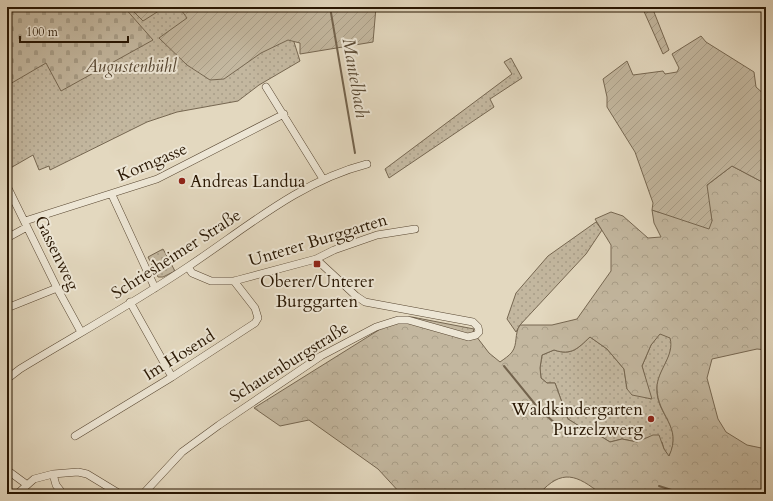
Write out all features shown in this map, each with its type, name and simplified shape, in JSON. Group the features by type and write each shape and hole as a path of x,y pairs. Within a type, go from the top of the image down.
{"street":[{"path":"266,87 323,179"},
{"name":"Korngasse","path":"7,238 26,224 157,179 284,114"},
{"name":"Schriesheimer Straße","path":"7,379 20,369 188,267 284,201 323,179 367,164"},
{"name":"Gassenweg","path":"7,186 57,288 81,332"},
{"path":"112,195 155,288"},
{"name":"Unterer Burggarten","path":"188,267 192,273 211,281 234,281 316,259 334,250 377,235 415,229"},
{"name":"Schauenburgstraße","path":"143,494 182,452 219,425 321,356 376,328 398,320 408,320 468,337 476,335 479,330 473,322 365,302 356,296 316,259"},
{"name":"Im Hosend","path":"75,436 172,377 255,322 258,318 254,308 234,281"},
{"path":"7,308 57,288"},
{"path":"130,302 172,377"},
{"path":"7,470 26,484"},
{"path":"17,494 26,484 34,479 52,474 78,472 88,474 120,494"},
{"path":"52,474 56,485 63,494"}],"green space":[{"path":"7,7 124,7 153,40 61,91 46,63 10,84 7,76"},
{"name":"Augustenbühl","path":"118,7 283,7 300,61 259,85 238,101 177,112 147,122 50,170 49,166 39,170 33,155 7,170 7,63"},
{"path":"129,7 165,7 143,21"},
{"path":"179,7 376,7 373,42 300,54 300,43 288,40 261,53 224,79 210,80 187,65 159,38 187,18"},
{"path":"642,7 652,7 669,50 663,54"},
{"path":"701,36 706,42 754,72 756,87 766,96 766,184 732,166 707,185 712,221 709,229 652,210 653,203 635,152 607,107 607,97 603,79 627,61 633,75 663,71 665,74 677,72 679,68 672,54"},
{"path":"511,58 522,78 490,99 494,107 389,178 385,169 512,74 504,62"},
{"path":"732,166 766,184 766,350 757,349 712,359 707,378 718,419 726,432 747,445 766,449 766,494 601,494 584,482 570,477 555,480 539,494 401,494 378,469 309,420 280,426 254,408 398,318 412,317 474,329 473,332 489,353 500,362 514,349 518,328 520,325 552,325 577,319 611,271 611,245 595,219 611,212 623,216 648,238 661,237 654,223 652,210 673,216 712,221 706,186","holes":["660,334 670,338 670,351 660,375 657,388 658,398 673,437 673,446 669,456 664,449 659,435 653,435 637,442 622,439 610,442 594,432 587,431 568,419 555,383 547,383 541,378 540,368 542,355 554,350 560,352 574,350 590,337 607,349 624,369 627,389 632,395 652,399 642,366 651,345"]},
{"path":"596,222 602,230 586,254 520,325 516,332 507,319 516,293 548,256"},
{"path":"163,249 175,271 163,277 158,277 148,257"},
{"path":"660,333 671,338 672,345 669,357 660,375 657,387 660,406 671,428 673,436 673,446 669,457 662,442 637,442 622,439 610,442 594,432 587,431 568,419 555,383 547,383 541,378 540,368 542,355 554,350 566,352 574,350 590,337 607,349 624,369 627,389 651,399 642,366 651,345"}],"waterway":[{"name":"Mantelbach","path":"330,7 355,153"},
{"name":"Mantelbach","path":"504,366 539,409 557,425"},
{"name":"Mantelbach","path":"659,486 684,494"}],"place":[{"name":"Andreas Landua","path":"182,181"},
{"name":"Oberer/Unterer Burggarten","path":"317,264"},
{"name":"Waldkindergarten Purzelzwerg","path":"651,419"}]}
